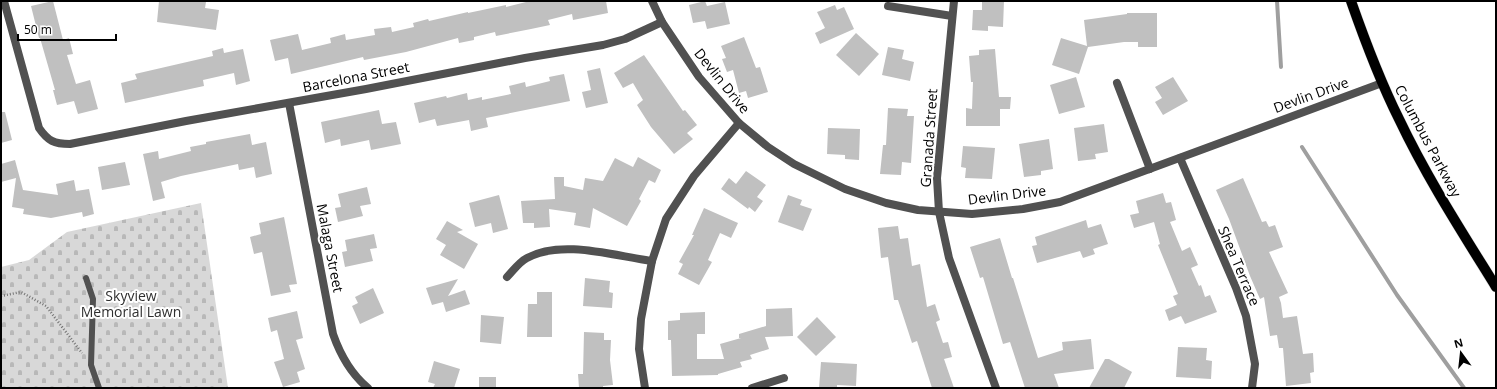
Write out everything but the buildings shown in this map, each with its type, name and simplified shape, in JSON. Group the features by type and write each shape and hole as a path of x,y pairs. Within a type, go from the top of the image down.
{"main road":[{"name":"Columbus Parkway","path":"1351,1 1382,83 1399,119 1436,190 1496,287"}],"street":[{"name":"Barcelona Street","path":"4,1 38,128 52,142 60,144 70,144 186,121 366,90 525,58 603,45 625,39 662,22"},
{"name":"Devlin Drive","path":"652,1 662,22 699,77 739,123 768,147 794,164 845,189 886,203 918,210 972,214 1023,209 1060,202 1382,83"},
{"name":"Granada Street","path":"954,1 937,178 939,212 949,258 996,388"},
{"path":"888,6 952,16"},
{"path":"1118,83 1150,169"},
{"name":"Malaga Street","path":"289,103 333,334 339,351 350,368 368,388"},
{"path":"645,388 640,349 640,319 652,261 666,219 694,176 739,123"},
{"name":"Shea Terrace","path":"1180,158 1236,288 1246,316 1255,364 1252,388"},
{"path":"507,277 526,259 541,252 549,251 564,250 600,252 652,261"},
{"path":"752,388 784,378"}],"lane":[{"path":"86,278 92,299 90,365 99,388"}],"path":[{"path":"1,296 21,292 46,306 90,365"}],"green space":[{"name":"Skyview Memorial Lawn","path":"201,203 228,388 1,388 1,267 29,260 67,232"}],"waterway":[{"path":"1277,1 1281,67"},
{"path":"1302,147 1397,295 1464,388"}]}
